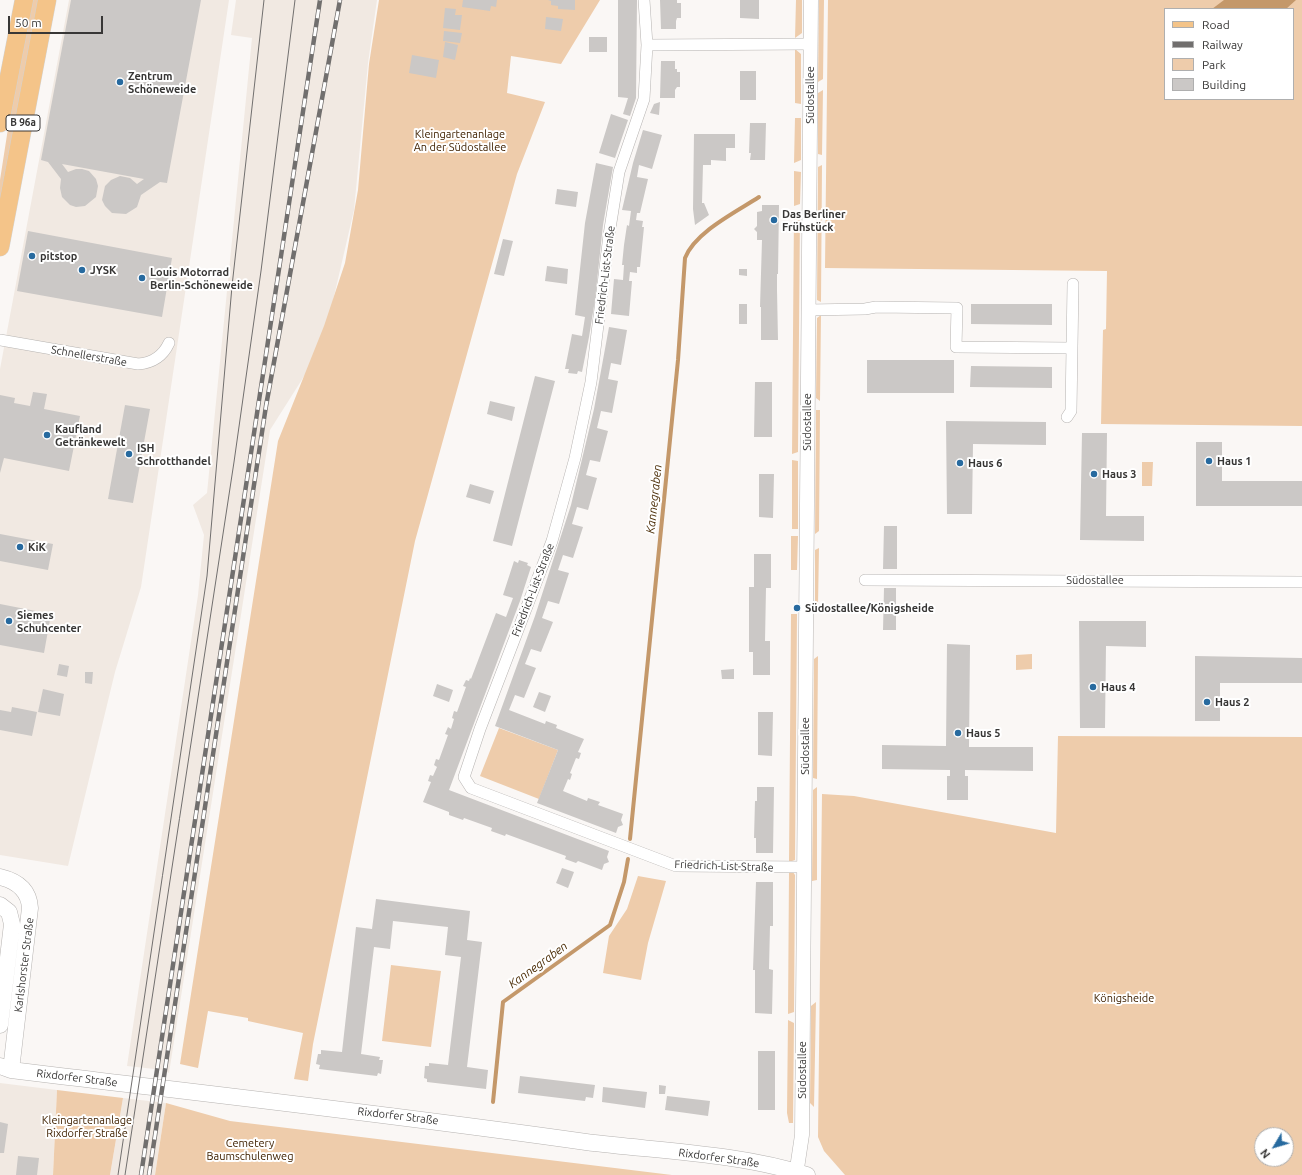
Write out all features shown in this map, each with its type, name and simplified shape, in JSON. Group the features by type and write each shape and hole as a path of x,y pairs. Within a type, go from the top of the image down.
{"main road":[{"name":"B 96a","path":"0,123 24,0"},
{"name":"B 96a","path":"0,247 30,81 47,0"},
{"name":"Karlshorster Straße","path":"0,877 12,880 22,887 29,899 30,908 5,1068"},
{"name":"Karlshorster Straße","path":"0,905 10,913 12,924 0,1025"},
{"name":"Rixdorfer Straße","path":"5,1068 399,1116 620,1146 695,1154 756,1163 799,1174"}],"street":[{"name":"Friedrich-List-Straße","path":"644,0 648,45 644,99 620,172 609,235 591,382 575,458 552,541 482,724 464,777 471,788 676,866 804,867"},
{"name":"Südostallee","path":"799,1174 802,1135 811,0"},
{"path":"648,45 810,44"},
{"path":"1067,418 1071,411 1072,284"},
{"path":"808,310 865,309 876,307 957,308 956,347 1071,348"},
{"name":"Schnellerstraße","path":"0,340 138,364 154,360 166,350 169,343"},
{"name":"Südostallee","path":"865,580 1302,582"}],"shaded area":[{"path":"69,0 229,0 141,587 115,672 68,866 0,855 0,369"},
{"path":"236,0 377,0 368,63 354,210 322,348 270,430 169,1073 164,1070 127,1066 198,595 204,535 193,505 207,493 252,38 231,35"},
{"path":"1224,0 1296,0 1287,8 1213,8"},
{"path":"0,1083 57,1090 53,1175 0,1175"},
{"path":"123,1098 166,1103 155,1175 110,1175"}],"green space":[{"path":"31,0 39,0 0,212 0,180 16,77"},
{"name":"Kleingartenanlage An der Südostallee","path":"379,0 600,0 561,64 511,56 507,93 545,102 517,174 415,541 313,1044 308,1081 294,1079 303,1033 248,1021 248,1018 208,1011 198,1068 180,1064 278,441 324,326 345,263 358,190 369,64"},
{"path":"796,0 802,0 802,33 795,38"},
{"path":"819,0 824,0 823,79 818,82"},
{"path":"828,0 1302,0 1302,426 1101,424 1103,330 1106,329 1107,271 825,268"},
{"path":"795,49 801,54 801,104 795,103"},
{"path":"823,90 822,155 818,154 818,93"},
{"path":"795,118 801,118 801,160 794,163"},
{"path":"822,165 821,302 817,300 818,167"},
{"path":"794,171 801,172 800,204 794,206"},
{"path":"794,213 800,213 798,452 792,454"},
{"path":"821,315 820,401 816,398 817,318"},
{"path":"816,410 820,410 819,531 815,534"},
{"path":"792,460 798,461 798,529 792,529"},
{"path":"1142,462 1153,462 1152,486 1142,486"},
{"path":"791,536 798,536 797,570 791,570"},
{"path":"819,548 818,605 815,603 815,550"},
{"path":"791,614 797,614 795,860 789,862"},
{"path":"1032,654 1032,669 1016,670 1016,655"},
{"path":"818,656 817,779 813,778 814,659"},
{"path":"499,728 558,750 539,799 480,776"},
{"name":"Königsheide","path":"1058,736 1302,737 1302,1175 845,1175 824,1151 818,1137 822,794 854,796 1056,833"},
{"path":"817,787 817,880 812,881 813,790"},
{"path":"789,872 793,872 795,875 794,1012 788,1014"},
{"path":"638,876 666,881 648,943 641,980 603,973 609,936 627,909"},
{"path":"391,965 441,971 431,1047 382,1041"},
{"path":"816,1002 814,1107 810,1103 811,1006"},
{"path":"788,1020 794,1023 793,1123 789,1123 787,1113"},
{"name":"Kleingartenanlage Rixdorfer Straße","path":"57,1090 123,1098 110,1175 53,1175"},
{"name":"Cemetery Baumschulenweg","path":"166,1103 230,1121 672,1175 155,1175"}],"building":[{"name":"Zentrum Schöneweide","path":"71,0 201,0 167,183 160,182 141,195 137,207 126,214 112,213 105,206 102,200 105,186 111,180 120,176 130,178 137,184 144,179 62,164 68,172 76,169 82,169 89,171 96,179 98,186 96,197 85,206 76,207 70,205 62,197 60,188 61,179 48,162 41,160"},
{"path":"463,0 497,0 496,7 491,6 490,11 462,7"},
{"path":"548,0 575,0 575,10 558,9 558,6 551,5 551,1"},
{"path":"618,0 637,0 636,98 630,116 623,114 628,98 618,97"},
{"path":"660,0 677,0 677,3 681,3 681,18 677,18 676,29 661,29"},
{"path":"740,0 759,0 759,19 740,18"},
{"path":"445,8 456,9 455,15 462,15 460,30 443,28"},
{"path":"546,17 563,19 561,31 545,29"},
{"path":"444,31 462,33 460,43 443,41"},
{"path":"589,37 607,37 607,52 589,52"},
{"path":"445,42 458,45 455,60 443,57"},
{"path":"412,55 439,60 436,78 409,73"},
{"path":"661,61 675,61 675,69 677,69 677,72 680,72 680,87 677,87 675,90 675,98 660,98"},
{"path":"740,71 756,71 756,100 740,100"},
{"path":"660,102 659,115 650,113 654,104"},
{"path":"611,114 628,120 615,158 599,153"},
{"path":"750,123 766,123 765,160 750,160"},
{"path":"643,130 662,135 652,169 639,165 637,177 648,179 640,213 637,213 636,220 643,221 642,227 644,227 640,267 637,267 637,273 630,272 629,281 632,281 629,316 611,314 614,279 623,280 624,265 622,265 624,245 631,211 622,210 633,163"},
{"path":"694,134 735,134 735,148 726,148 726,161 711,160 711,165 703,165 702,203 704,203 709,215 695,225 693,209"},
{"path":"596,163 613,167 603,225 595,300 582,372 578,371 577,374 568,373 569,369 565,369 572,334 582,336 585,317 575,315 585,223"},
{"path":"557,189 578,192 576,207 555,204"},
{"path":"762,205 779,205 777,274 778,340 761,340 760,307 762,240 757,240 757,232 754,229 757,226 757,212 762,211"},
{"path":"28,231 172,258 162,317 17,291"},
{"path":"503,239 513,241 504,276 494,274"},
{"path":"547,266 568,269 567,284 545,281"},
{"path":"739,269 747,269 747,276 739,275"},
{"path":"739,304 747,304 747,324 739,324"},
{"path":"971,304 1052,304 1052,325 971,324"},
{"path":"609,327 627,330 621,365 611,363 608,379 618,381 612,413 601,411 597,428 608,431 600,462 590,460 586,475 597,478 588,510 577,507 572,524 583,527 573,558 563,555 558,570 569,573 559,604 548,601 542,618 553,622 541,652 531,649 525,664 536,668 524,698 515,695 509,710 545,724 546,721 557,725 556,728 584,739 578,752 581,753 579,759 576,758 570,773 572,774 570,780 568,779 563,791 587,801 588,798 600,802 598,805 623,814 621,820 623,825 618,827 616,833 537,803 558,750 495,726 535,616 571,505 594,409"},
{"path":"867,360 954,360 954,393 867,393"},
{"path":"971,366 1052,367 1052,388 970,387"},
{"path":"535,376 555,381 512,546 493,541"},
{"path":"755,382 772,382 772,437 754,437"},
{"path":"33,392 47,394 44,409 80,416 69,471 4,458 0,473 0,395 15,398 14,403 30,406"},
{"path":"490,401 515,407 512,421 487,414"},
{"name":"ISH Schrotthandel","path":"125,405 150,409 133,503 108,499"},
{"name":"Haus 6","path":"946,421 1046,422 1046,445 973,444 972,514 947,514"},
{"name":"Haus 3","path":"1082,433 1107,433 1106,516 1144,516 1144,541 1080,540"},
{"name":"Haus 1","path":"1196,442 1222,442 1222,481 1302,481 1302,506 1196,506"},
{"path":"759,474 774,474 773,518 759,517"},
{"path":"470,484 494,491 490,504 466,497"},
{"path":"884,526 897,526 897,569 883,569"},
{"path":"0,534 53,544 48,570 0,561"},
{"path":"754,554 771,554 771,588 766,588 765,641 770,641 770,675 753,675 753,652 749,652 749,587 754,587"},
{"path":"519,560 528,563 527,565 531,567 520,601 449,790 609,851 607,857 609,862 604,864 602,870 578,861 576,863 565,859 566,856 506,834 505,836 491,831 492,828 464,818 463,820 449,815 449,812 423,802 431,782 428,781 430,775 433,776 437,767 434,765 436,759 439,760 448,735 445,734 448,727 451,729 454,719 452,718 454,711 457,712 466,687 463,686 466,680 469,681 470,678 471,679 496,613 506,617 513,598 503,595 514,561 518,563"},
{"path":"884,588 896,588 896,630 883,630"},
{"path":"0,604 51,614 44,653 0,645"},
{"name":"Haus 4","path":"1079,621 1146,621 1146,647 1106,646 1105,728 1080,728"},
{"name":"Haus 5","path":"947,644 970,645 969,747 1033,747 1033,771 965,770 965,776 968,776 968,800 947,800 947,776 950,776 950,770 882,769 882,745 946,746"},
{"name":"Haus 2","path":"1195,656 1302,658 1302,683 1220,683 1220,721 1195,721"},
{"path":"59,664 69,666 67,677 57,675"},
{"path":"734,669 734,679 722,679 721,670"},
{"path":"85,672 93,672 92,684 85,683"},
{"path":"437,684 453,690 449,702 433,696"},
{"path":"43,689 64,694 60,716 38,712"},
{"path":"539,692 551,696 545,712 533,707"},
{"path":"12,707 37,712 32,736 0,730 0,710 11,712"},
{"path":"758,712 773,712 772,756 758,755"},
{"path":"757,787 774,787 773,853 756,853 756,838 754,838"},
{"path":"562,868 574,872 568,888 556,883"},
{"path":"756,882 773,882 773,926 770,926 769,969 773,970 772,1014 755,1013 755,970 753,970"},
{"path":"376,899 470,911 467,940 482,942 467,1067 488,1070 486,1089 427,1082 427,1079 424,1078 425,1066 429,1066 429,1063 448,1065 461,957 445,955 448,927 393,921 390,949 374,947 361,1054 380,1057 379,1060 383,1060 381,1074 378,1073 377,1076 319,1069 320,1065 316,1064 318,1054 321,1054 321,1050 342,1052 356,927 372,929"},
{"path":"758,1051 775,1051 775,1110 758,1110"},
{"path":"520,1076 595,1085 593,1098 586,1097 585,1101 518,1093"},
{"path":"659,1085 666,1086 665,1094 659,1094"},
{"path":"603,1087 647,1092 645,1108 602,1102"},
{"path":"667,1096 710,1101 708,1116 665,1110"},
{"path":"0,1122 8,1124 4,1153 0,1153"},
{"path":"18,1156 39,1158 37,1175 16,1175"}],"waterway":[{"name":"Kannegraben","path":"630,839 678,360 685,258 690,249 707,231 717,223 759,197"},
{"name":"Kannegraben","path":"493,1102 503,1002 610,925 624,882 628,859"}],"tram line":[{"path":"118,1175 207,576 232,286 264,0"},
{"path":"125,1175 234,462 261,271 295,0"}],"railway":[{"path":"141,1175 320,0"},
{"path":"149,1175 266,406 340,0"}],"place":[{"name":"Zentrum Schöneweide","path":"120,82"},
{"name":"Das Berliner Frühstück","path":"774,220"},
{"name":"pitstop","path":"32,256"},
{"name":"JYSK","path":"82,270"},
{"name":"Louis Motorrad Berlin-Schöneweide","path":"142,278"},
{"name":"Kaufland Getränkewelt","path":"47,435"},
{"name":"ISH Schrotthandel","path":"129,454"},
{"name":"Haus 1","path":"1209,461"},
{"name":"Haus 6","path":"960,463"},
{"name":"Haus 3","path":"1094,474"},
{"name":"KiK","path":"20,547"},
{"name":"Südostallee/Königsheide","path":"797,608"},
{"name":"Siemes Schuhcenter","path":"9,621"},
{"name":"Haus 4","path":"1093,687"},
{"name":"Haus 2","path":"1207,702"},
{"name":"Haus 5","path":"958,733"}]}
